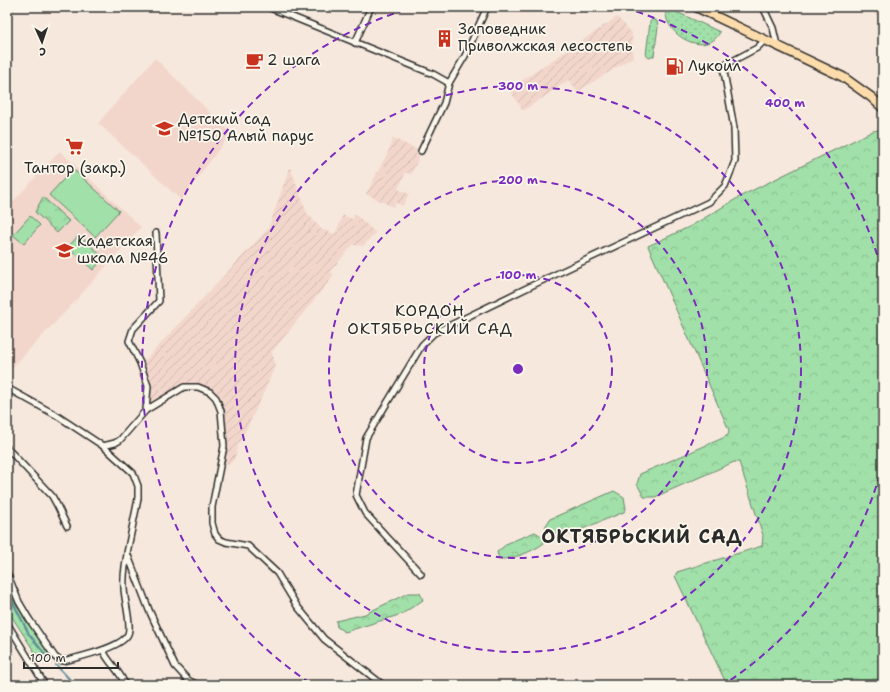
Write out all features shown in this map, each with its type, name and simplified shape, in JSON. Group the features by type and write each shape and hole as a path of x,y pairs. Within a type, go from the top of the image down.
{"main road":[{"path":"696,7 843,78 871,97 883,108"}],"street":[{"path":"268,7 433,74 450,84"},
{"path":"355,43 370,7"},
{"path":"421,151 444,103 450,84 465,56 487,7"},
{"path":"762,7 773,28 777,45"},
{"path":"422,574 366,513 356,495 366,438 422,345 434,333 542,280 709,202 725,186 735,161 734,128 723,66 758,48 765,40"},
{"path":"146,410 148,386 140,363 129,340 133,329 159,301 156,233"},
{"path":"103,446 120,440 146,410 184,387 198,387 210,392 216,398 221,412 224,446 212,507 212,523 215,534 219,539 226,542 248,546 277,573 297,606 324,640 383,685"},
{"path":"7,388 56,416 103,446 133,473 138,486 138,499 124,569 124,586 130,626 128,635 121,641 103,650 64,661 59,660 55,657 29,619 19,602 7,573"},
{"path":"7,448 52,496 67,526"},
{"path":"127,553 149,610 175,666 188,680 198,685"},
{"path":"7,623 45,685"},
{"path":"103,650 109,661 123,677 125,685"}],"shaded area":[{"path":"869,7 883,7 883,23"},
{"path":"617,17 632,33 633,57 577,92 569,80 523,111 509,89"},
{"name":"Детский сад №150 Алый парус","path":"155,58 231,133 181,200 98,123"},
{"path":"393,138 418,150 416,153 420,155 411,175 406,172 398,189 409,194 403,206 396,203 393,207 366,194 389,150"},
{"name":"Кадетская школа №46","path":"60,151 141,227 69,308 7,373 7,208"},
{"path":"290,167 307,213 321,229 335,234 343,215 353,219 355,214 376,233 363,246 353,245 330,271 334,275 272,352 275,366 265,390 238,447 234,460 228,465 223,465 227,445 224,412 218,397 212,389 198,384 183,384 148,403 150,386 143,362 268,229"}],"green space":[{"path":"666,7 720,32 714,40 705,43 696,43 686,40 670,27 666,17"},
{"path":"652,19 657,21 658,27 654,56 649,58 646,55 650,22"},
{"path":"883,129 883,685 727,685 675,576 677,572 762,546 763,535 739,462 734,462 655,497 644,497 637,484 640,474 723,438 728,435 729,430 648,246 691,226 741,196 873,131"},
{"path":"73,169 119,211 95,237 49,195"},
{"path":"43,197 69,221 57,233 35,212"},
{"path":"30,216 40,225 24,244 13,235"},
{"path":"79,235 104,258 93,270 68,247"},
{"path":"614,491 624,497 626,509 624,512 565,536 551,534 545,527 550,519"},
{"path":"535,532 543,537 544,543 523,554 510,558 499,559 497,552 508,543"},
{"path":"7,588 11,597 50,655 46,661 36,654 8,611"},
{"path":"408,593 420,593 423,600 402,614 345,632 337,627 336,621 365,614"}],"waterway":[{"path":"7,591 29,634 48,658"},
{"path":"56,665 75,685"}],"place":[{"name":"Заповедник Приволжская лесостепь","path":"445,38"},
{"name":"2 шага","path":"254,60"},
{"name":"Лукойл","path":"675,66"},
{"name":"Детский сад №150 Алый парус","path":"165,128"},
{"name":"Тантор (закр.)","path":"75,147"},
{"name":"Кадетская школа №46","path":"64,250"}],"district":[{"name":"КОРДОН ОКТЯБРЬСКИЙ САД","path":"430,319"},
{"name":"ОКТЯБРЬСКИЙ САД","path":"642,536"}]}
